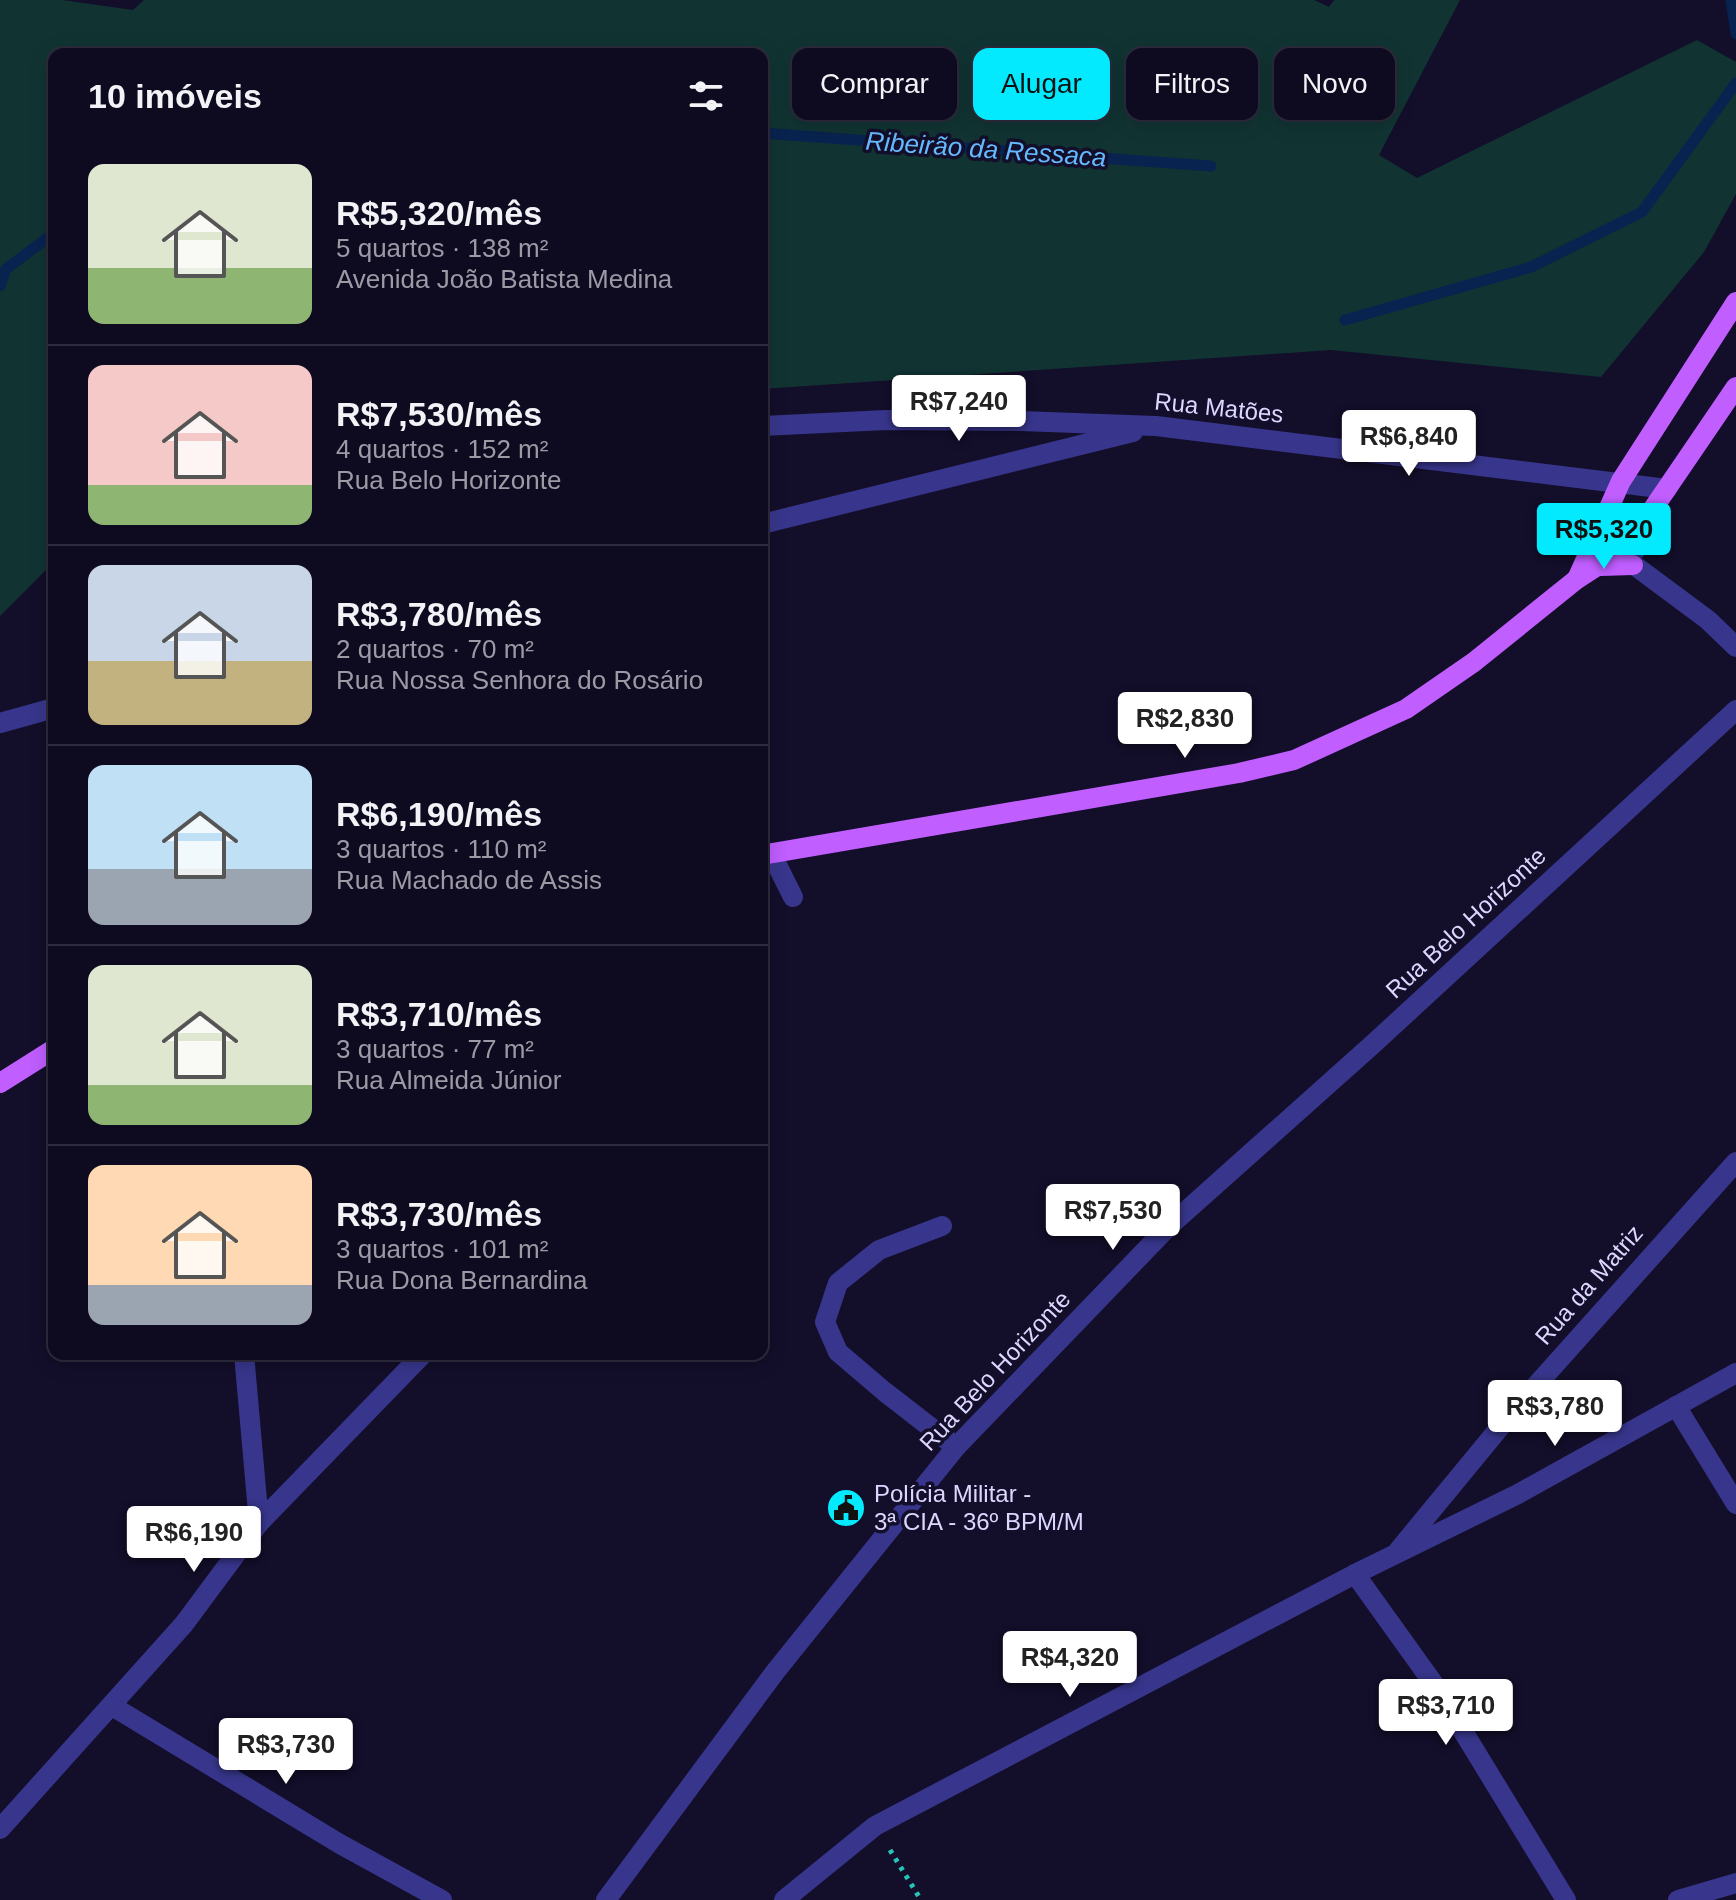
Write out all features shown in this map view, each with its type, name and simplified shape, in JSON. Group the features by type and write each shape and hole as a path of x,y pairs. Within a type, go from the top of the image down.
{"main road":[{"path":"1585,574 1595,536 1621,481 1736,302"},
{"path":"768,854 1239,773 1294,760 1406,709 1474,662 1585,574 1630,562 1631,537 1736,387"},
{"path":"0,1083 48,1053"}],"street":[{"name":"Rua Matões","path":"768,426 901,420 1156,426 1667,489"},
{"path":"768,523 1156,426"},
{"path":"1605,515 1631,537 1630,562"},
{"path":"1595,536 1708,620 1736,647"},
{"path":"0,723 48,710"},
{"name":"Rua Belo Horizonte","path":"606,1900 775,1672 956,1447 1167,1228 1372,1045 1736,710"},
{"path":"768,857 793,897"},
{"name":"Rua da Matriz","path":"1393,1557 1515,1409 1736,1162"},
{"path":"942,1226 879,1250 838,1283 825,1322 838,1352 956,1447"},
{"path":"245,1360 259,1523"},
{"path":"0,1829 184,1624 259,1523 417,1360"},
{"path":"784,1900 875,1826 1355,1574 1518,1494 1736,1373"},
{"path":"1676,1406 1736,1504"},
{"path":"1355,1574 1436,1687 1566,1900"},
{"path":"112,1706 340,1844 442,1900"},
{"path":"1678,1900 1736,1883"}],"path":[{"path":"875,1826 921,1900"}],"green space":[{"path":"0,0 62,0 133,10 144,0 1314,0 1329,7 1334,0 1460,0 1379,155 1417,178 1697,40 1736,62 1736,194 1704,252 1601,377 1331,350 768,389 768,48 48,48 48,568 0,616"}],"waterway":[{"path":"1731,0 1736,34"},
{"path":"1345,320 1531,267 1642,212 1736,83"},
{"name":"Ribeirão da Ressaca","path":"768,133 1211,166"},
{"name":"Ribeirão da Ressaca","path":"0,286 6,269 48,238"}],"place":[{"name":"Polícia Militar - 3ª CIA - 36º BPM/M","path":"846,1508"}]}
